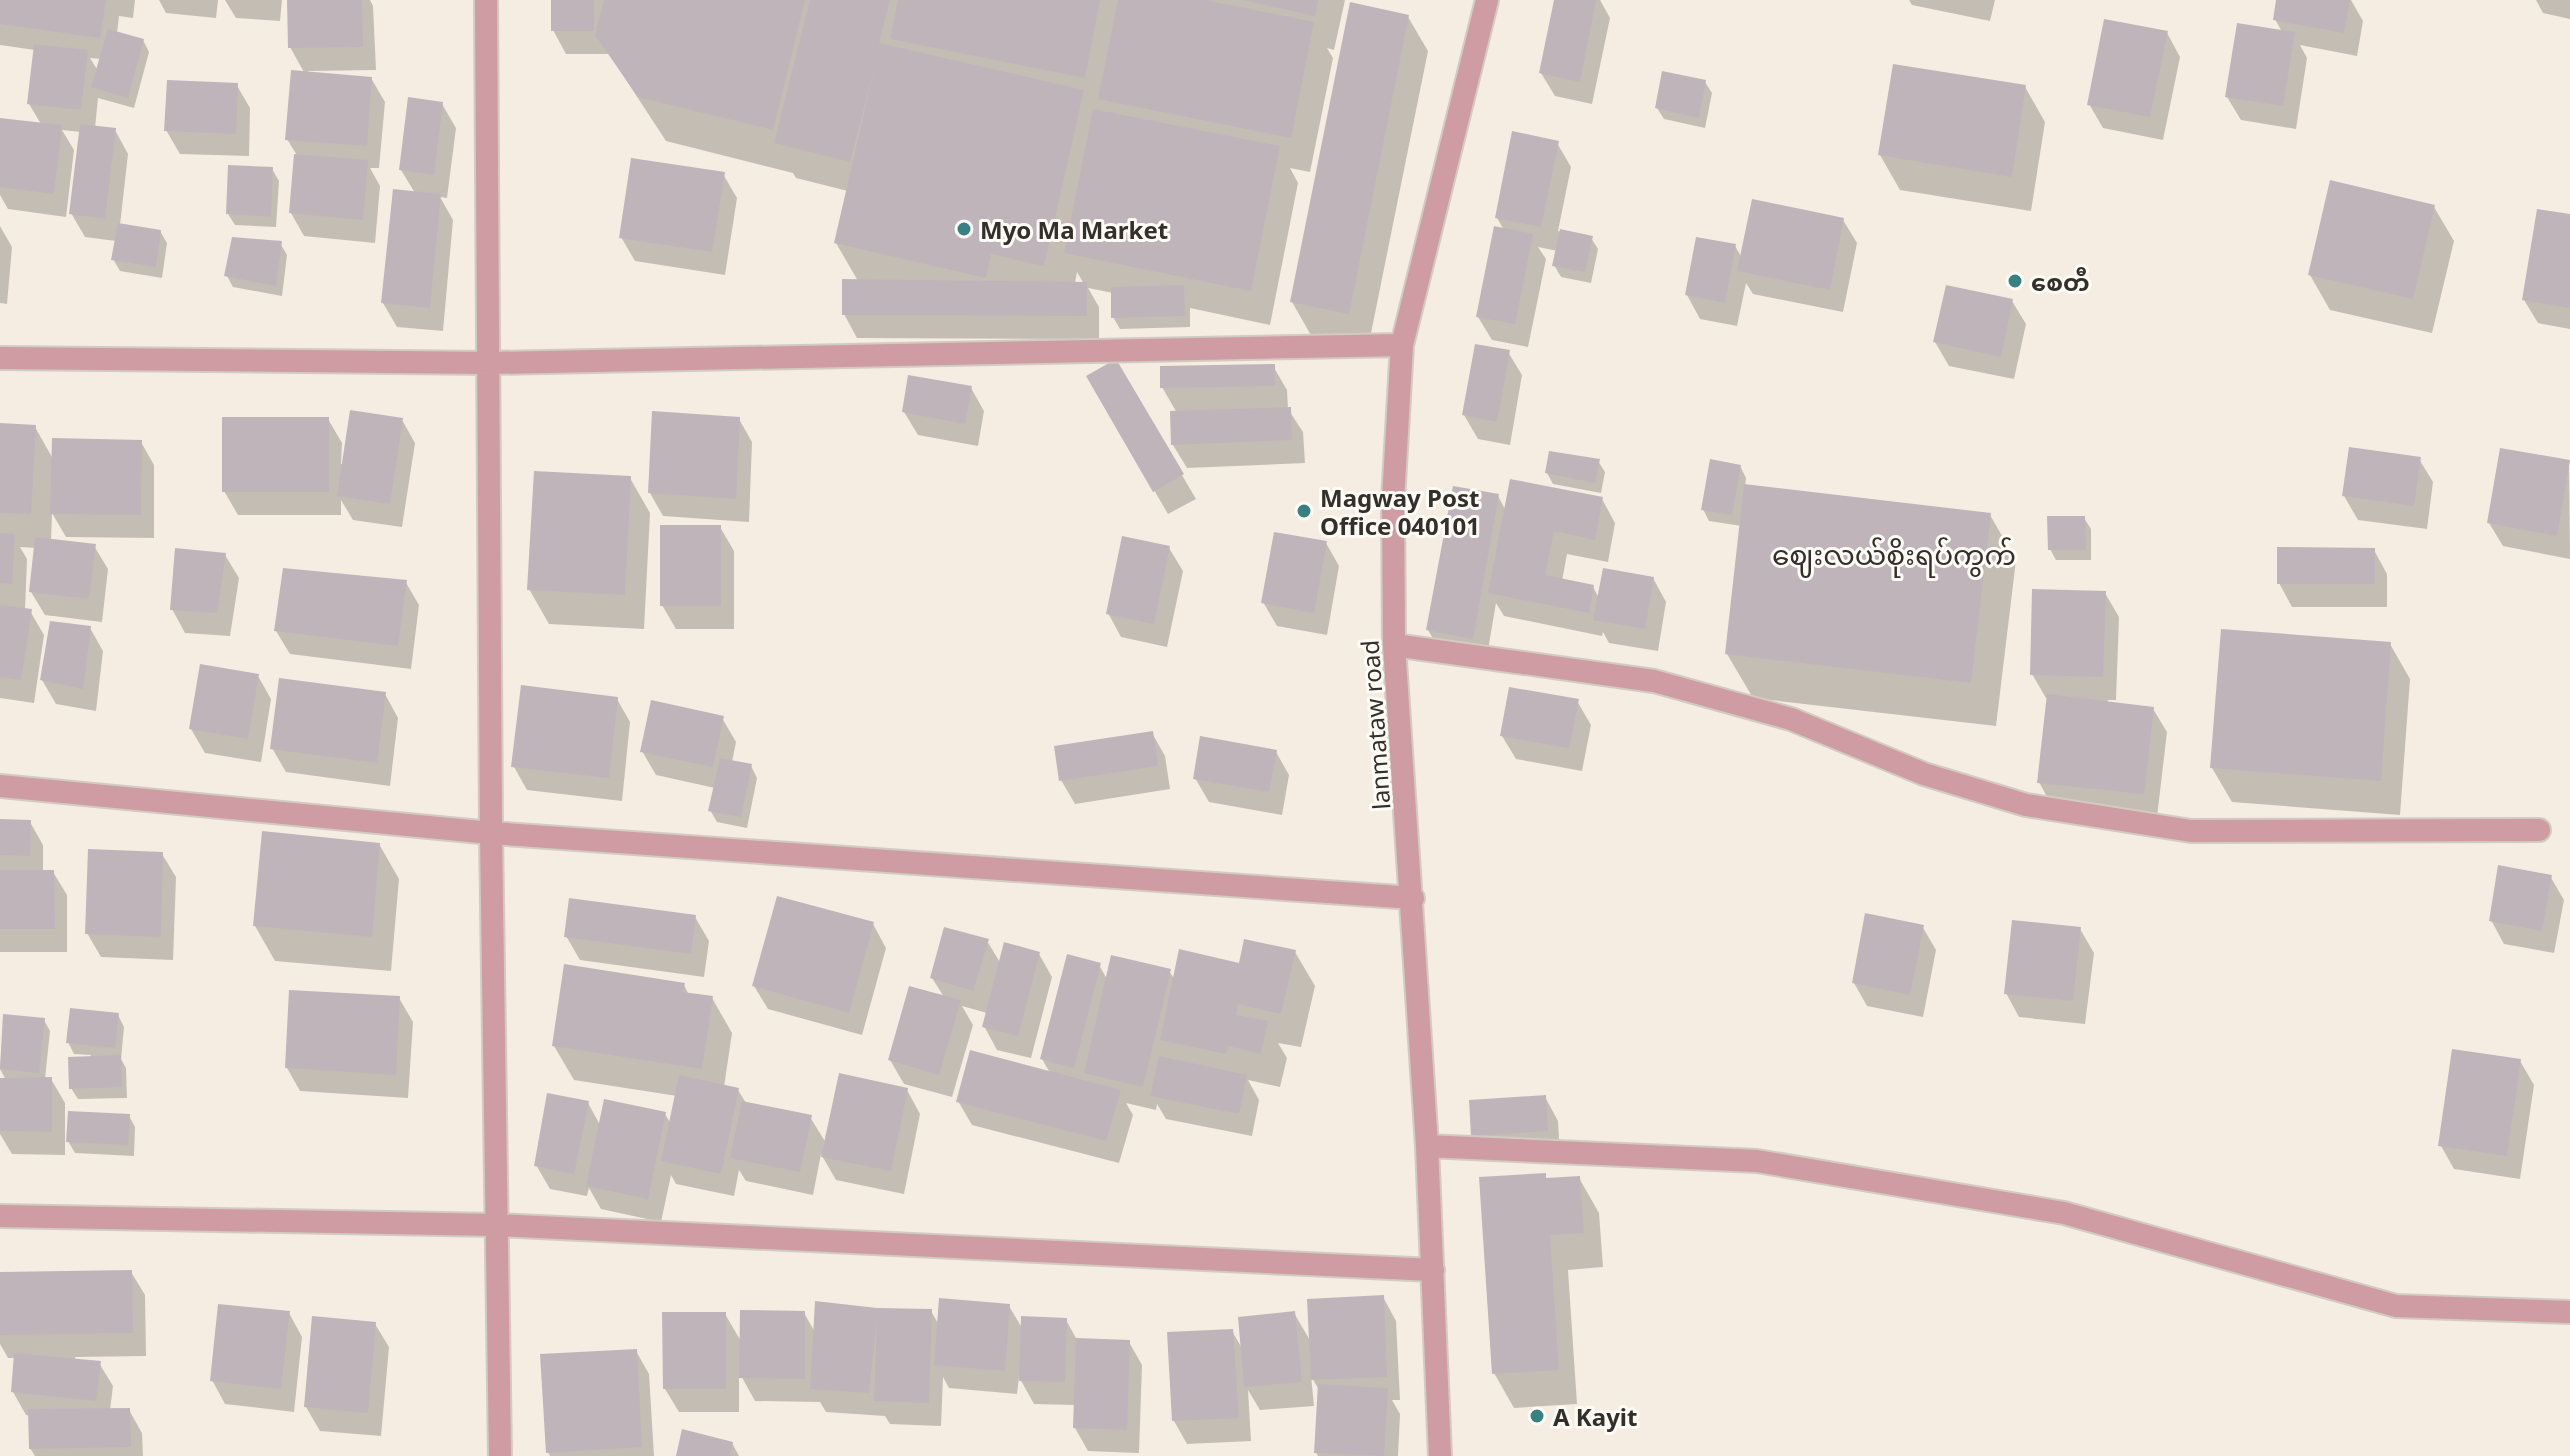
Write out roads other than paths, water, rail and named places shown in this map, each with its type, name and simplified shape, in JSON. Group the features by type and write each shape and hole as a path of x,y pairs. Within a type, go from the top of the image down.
{"street":[{"path":"486,0 491,833 500,1456"},
{"name":"lanmataw road","path":"1440,1456 1413,898 1394,645 1393,500 1402,345 1487,0"},
{"path":"0,358 490,363 1402,345"},
{"path":"1394,645 1654,681 1791,719 1924,774 2026,805 2191,831 2539,830"},
{"path":"0,786 491,833 1413,898"},
{"path":"1427,1146 1757,1161 2064,1213 2396,1306 2570,1312"},
{"path":"0,1216 496,1225 1433,1270"}],"place":[{"name":"Myo Ma Market","path":"964,229"},
{"name":"စေတီ","path":"2015,281"},
{"name":"Magway Post Office 040101","path":"1304,511"},
{"name":"A Kayit","path":"1537,1416"}],"district":[{"name":"ဈေးလယ်စိုးရပ်ကွက်","path":"1894,554"}]}
